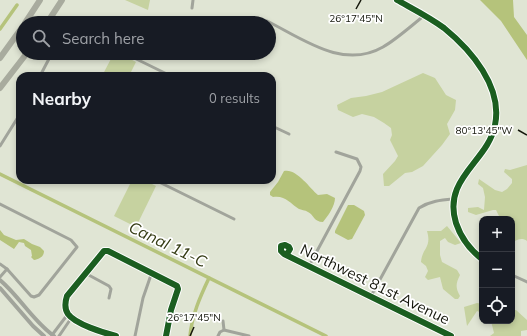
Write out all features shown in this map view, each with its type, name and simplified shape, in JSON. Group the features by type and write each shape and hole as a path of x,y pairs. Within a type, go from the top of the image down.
{"highway":[{"path":"30,16 40,0"},
{"path":"52,16 62,0"},
{"path":"0,58 16,36"},
{"path":"0,88 22,60"}],"street":[{"path":"192,8 193,0"},
{"path":"397,0 425,15 443,27 459,41 474,58 486,77 493,92 496,103 495,126 492,136 457,188 453,199 455,218 459,230 465,242 479,256"},
{"path":"276,26 322,49 342,55 354,56 366,55 384,47 425,15"},
{"path":"42,72 48,60"},
{"path":"138,60 163,72"},
{"path":"0,146 16,120"},
{"path":"276,128 289,134"},
{"path":"309,266 361,167 357,159 336,152"},
{"path":"163,184 234,219"},
{"path":"371,296 419,208 432,202 453,199"},
{"path":"0,204 71,240 77,247 36,296 31,296 7,269 0,264"},
{"path":"116,336 90,328 72,317 68,314 64,302 84,273 104,251 108,251 152,272 174,284 178,289 171,310 166,336"},
{"name":"Northwest 81st Avenue","path":"287,254 452,336"},
{"path":"0,277 7,269"},
{"path":"135,336 143,298 152,272"},
{"path":"84,273 109,286 111,289 109,298"},
{"path":"515,276 527,282"},
{"path":"0,280 52,336 68,314"},
{"path":"0,288 33,326 44,336"},
{"path":"59,336 72,317"},
{"path":"223,321 224,330"},
{"path":"218,336 220,332 224,330 249,336"}],"shaded area":[{"path":"125,0 150,0 148,10"},
{"path":"480,0 513,0 514,17 527,35 527,60 501,21"},
{"path":"110,60 132,60 136,62 131,72 104,72"},
{"path":"423,73 435,78 446,95 456,100 455,110 447,124 450,134 423,166 412,172 405,173 389,186 384,186 383,174 398,156 390,140 392,135 391,128 374,117 362,114 353,117 338,110 337,105 351,98 382,92"},
{"path":"527,165 527,241 521,239 515,241 515,216 499,216 496,210 476,215 468,212 468,208 478,207 484,210 485,197 483,188 478,184 479,179 495,190 502,192 512,183 512,179 504,172 505,169 510,170"},
{"path":"284,171 293,172 298,175 318,195 327,194 335,198 333,208 323,222 316,220 310,213 299,209 284,198 273,197 270,195 270,192"},
{"path":"130,184 152,184 156,186 136,227 114,216"},
{"path":"348,205 354,205 364,211 365,215 352,239 348,240 335,233 335,231"},
{"path":"447,226 461,243 455,245 448,242 445,238 440,241 440,255 442,262 457,270 460,275 457,285 457,290 460,296 458,299 455,299 443,289 440,277 428,280 425,277 428,271 426,266 421,262 428,245 427,231 441,231"},
{"path":"0,230 4,235 16,240 24,239 40,247 44,251 43,255 34,260 31,257 31,250 25,246 24,243 19,242 14,249 0,240"},
{"path":"479,303 479,312 477,311 467,326 464,307"},
{"path":"515,310 527,320 527,330 521,331 521,336 490,336 494,333 492,324 515,324"}],"waterway":[{"path":"0,29 17,5"},
{"name":"Canal 11-C","path":"0,174 16,182"},
{"name":"Canal 11-C","path":"20,184 326,336"},
{"path":"190,336 195,313 209,278"}],"cycle path":[{"path":"397,0 438,24 454,37 483,70 494,97 496,111 495,125 491,138 460,182 455,194 453,207 460,234 469,247 479,256"},
{"path":"287,254 290,249 289,247 285,245 281,246 281,251 284,254 451,336"},
{"path":"116,336 83,325 72,318 68,314 65,307 67,296 104,251 108,251 177,286 178,289 171,310 166,336"}]}
